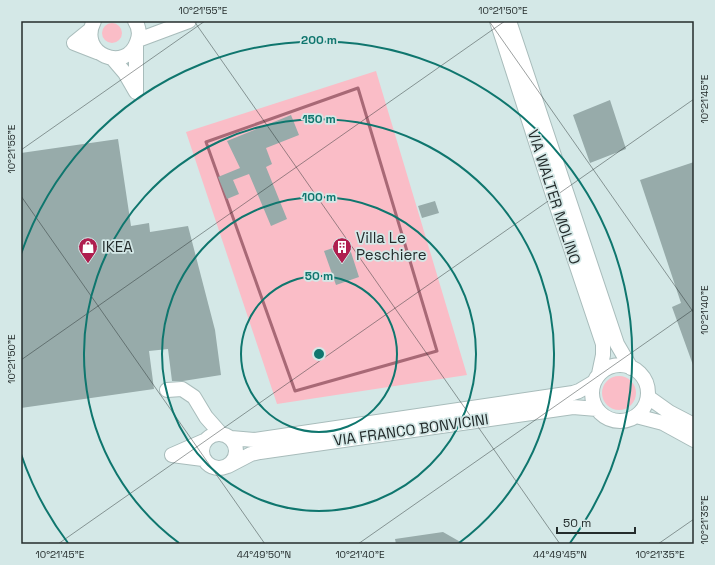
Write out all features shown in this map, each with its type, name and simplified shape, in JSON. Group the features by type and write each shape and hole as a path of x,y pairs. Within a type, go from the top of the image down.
{"street":[{"path":"92,25 90,38 92,45 97,52 102,55 114,58 126,55 132,51 137,43 149,35 189,21"},
{"name":"VIA WALTER MOLINO","path":"497,21 603,344 603,354 592,396 597,409"},
{"name":"VIA WALTER MOLINO","path":"509,21 617,344 631,368 639,373 644,380 648,397"},
{"path":"114,58 136,92 137,43 140,22"},
{"path":"596,378 611,367 618,365 631,368"},
{"name":"VIA FRANCO BONVICINI","path":"203,459 172,455 205,440 211,435 254,440 549,397 579,391 596,378"},
{"path":"167,390 182,389 188,392 194,397 206,417 234,443 237,452 233,462 228,466 217,469 212,467 203,459 201,450 205,440 206,417"},
{"path":"597,409 603,416 611,420 628,420 636,416 645,404 648,397 669,412 694,425"},
{"name":"VIA FRANCO BONVICINI","path":"228,466 251,454 260,452 573,407 597,409"},
{"path":"636,416 664,423 694,440"}],"shaded area":[{"path":"108,23 116,23 122,29 122,37 116,43 108,43 102,37 102,29"},
{"path":"376,71 467,375 277,404 186,132"},
{"path":"616,376 622,376 631,381 635,387 635,399 631,405 622,410 616,410 607,405 602,396 602,390 607,381"}],"building":[{"path":"610,100 626,149 590,163 573,115"},
{"path":"291,115 299,135 266,148 272,164 266,167 287,219 271,226 249,174 233,180 239,194 227,199 218,177 240,168 227,141"},
{"name":"IKEA","path":"118,139 131,226 149,223 150,232 188,226 215,330 221,375 183,381 172,381 168,349 149,351 154,389 21,408 21,153"},
{"path":"694,162 693,365 672,307 681,303 640,180"},
{"path":"435,201 439,213 422,218 418,206"},
{"name":"Villa Le Peschiere","path":"348,243 359,277 336,285 324,251"},
{"path":"443,532 464,544 396,544 395,539"}],"waterway":[{"path":"358,88 437,351 295,391 206,142 358,88"}],"place":[{"name":"IKEA","path":"88,264"},
{"name":"Villa Le Peschiere","path":"342,264"}]}
